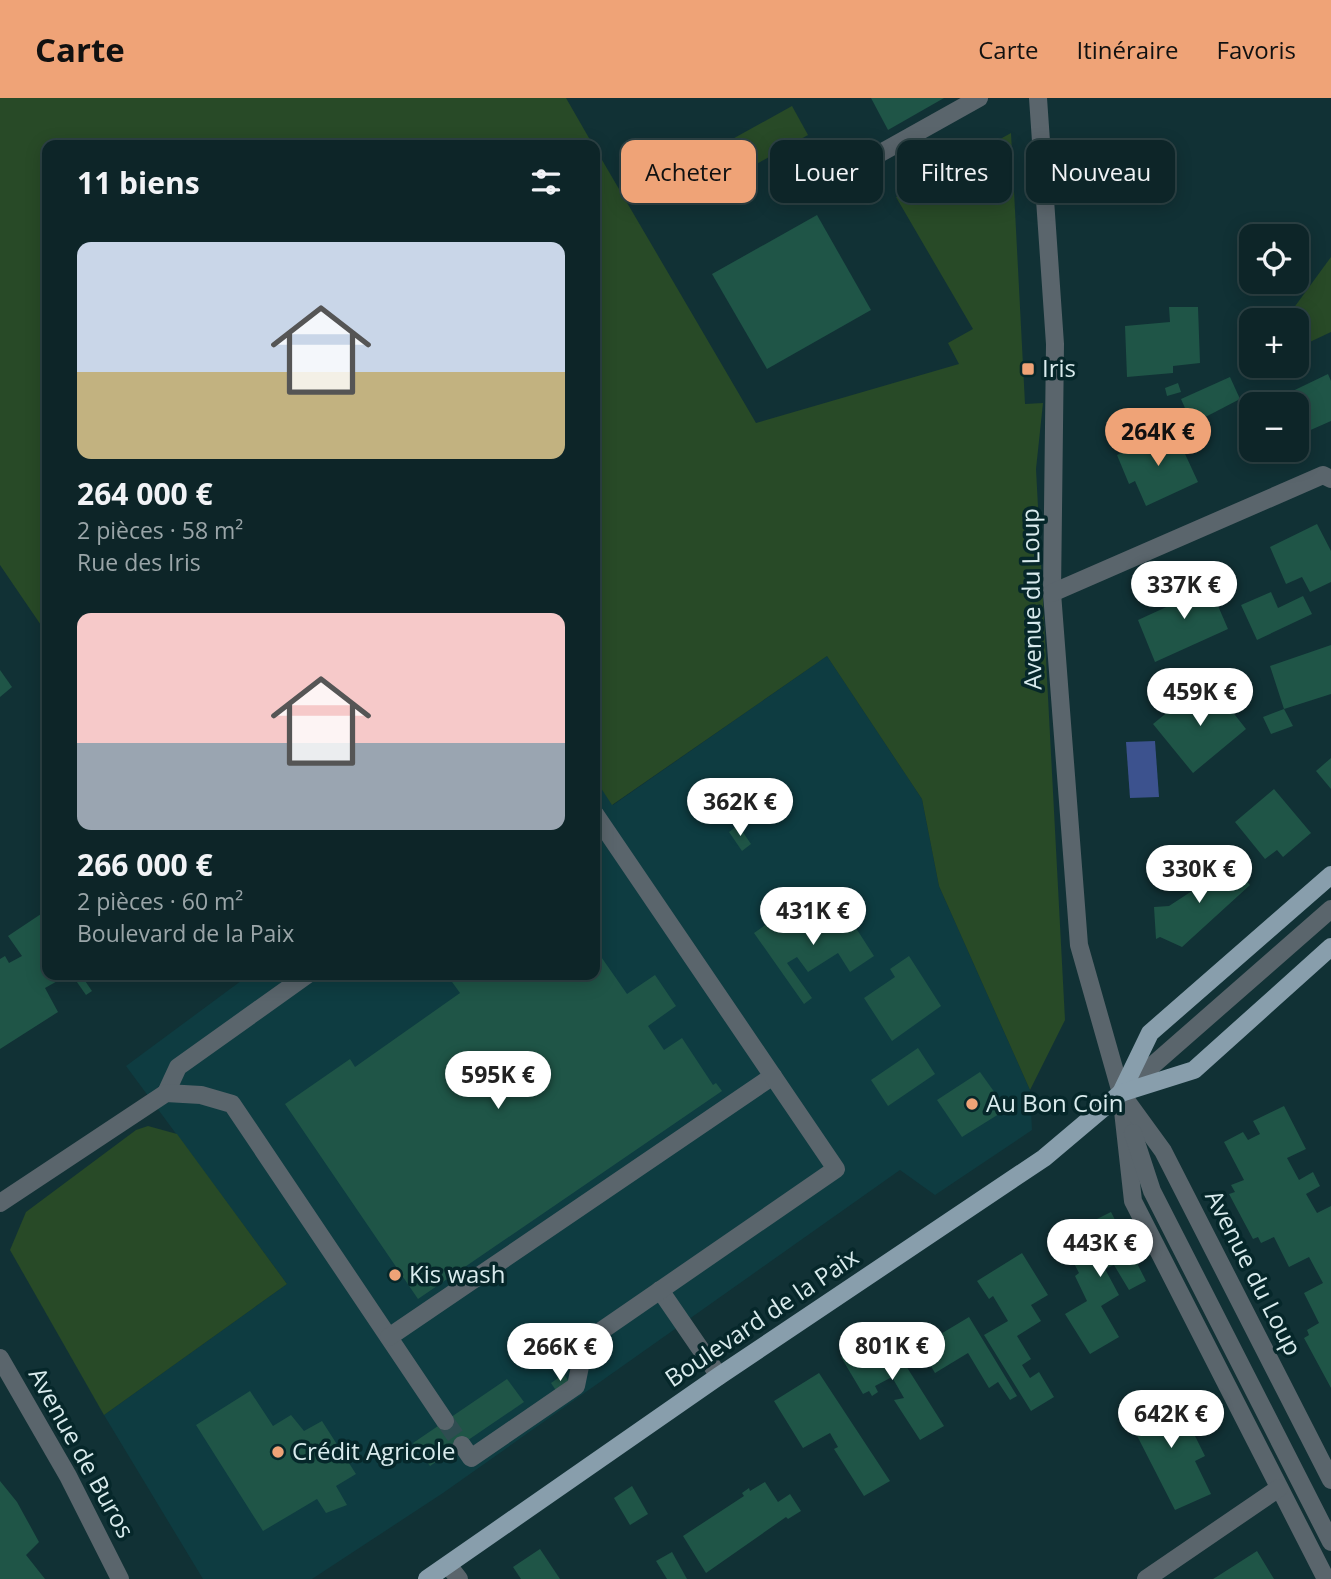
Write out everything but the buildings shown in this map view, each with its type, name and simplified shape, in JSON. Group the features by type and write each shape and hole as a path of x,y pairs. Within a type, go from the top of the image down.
{"main road":[{"name":"Boulevard de la Paix","path":"1121,1093 1150,1034 1331,875"},
{"name":"Boulevard de la Paix","path":"427,1579 454,1572 719,1376 1044,1158 1121,1093 1194,1070 1331,947"}],"street":[{"path":"883,152 979,98"},
{"name":"Avenue du Loup","path":"1038,98 1055,344 1052,593 1079,945 1121,1093 1133,1201 1326,1579"},
{"path":"1052,593 1323,475 1331,479"},
{"path":"462,1445 471,1458 576,1385 584,1342 836,1169 600,821"},
{"path":"1331,909 1121,1093 1152,1191 1331,1542"},
{"path":"0,1203 166,1093 178,1067 300,980"},
{"path":"389,1337 773,1076"},
{"path":"166,1093 201,1094 232,1104 445,1421"},
{"name":"Avenue du Loup","path":"1121,1093 1163,1151 1331,1480"},
{"path":"660,1290 719,1376"},
{"name":"Avenue de Buros","path":"0,1357 68,1476 121,1577"},
{"path":"1146,1579 1279,1488"}],"shaded area":[{"path":"827,656 922,799 939,886 1030,1090 1032,1130 935,1195 900,1170 443,1493 312,1579 203,1579 104,1415 287,1284 126,1066 242,980 600,980 600,786 613,805"}],"green space":[{"path":"0,98 566,98 590,140 42,140 42,627 0,565"},
{"path":"792,106 808,135 799,140 770,140 770,156 756,164 756,140 731,140"},
{"path":"1011,133 1011,140 998,140"},
{"path":"1012,152 1025,404 1043,403 1036,469 1065,1020 1030,1090 939,886 922,799 827,656 612,805 600,787 600,157 621,192 621,203 627,203 756,423 959,364 948,343 973,329 900,203 1012,203"},
{"path":"1331,257 1331,332 1309,342 1309,308 1294,308 1304,294 1309,294 1309,287"},
{"path":"148,1126 177,1134 287,1284 104,1415 10,1250 26,1212 136,1130"}],"water":[{"path":"1155,741 1159,797 1130,798 1126,742"}],"tunnel":[{"path":"445,1421 462,1445"}],"place":[{"name":"Iris","path":"1028,369"},
{"name":"Au Bon Coin","path":"972,1104"},
{"name":"Kis wash","path":"395,1275"},
{"name":"Crédit Agricole","path":"278,1452"}]}
